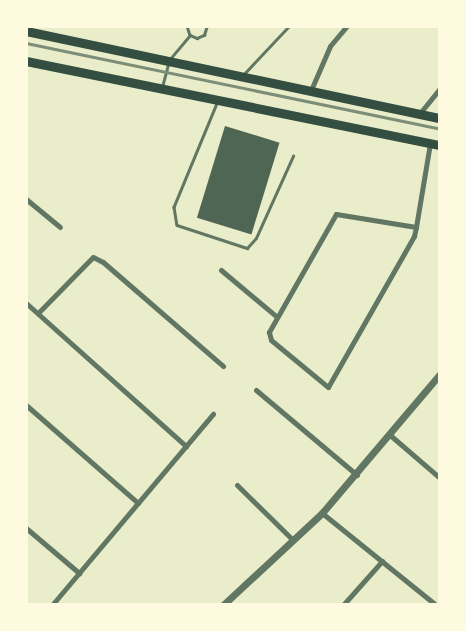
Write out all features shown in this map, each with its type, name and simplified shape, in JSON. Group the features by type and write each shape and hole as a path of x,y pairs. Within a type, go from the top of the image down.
{"main road":[{"path":"26,31 440,118"},
{"path":"26,60 219,98 440,145"}],"street":[{"path":"311,90 330,46 347,26"},
{"path":"420,113 440,88"},
{"path":"416,227 336,214 269,332 270,340 328,387 414,236 416,227 430,143"},
{"path":"26,199 60,227"},
{"path":"38,313 93,257 103,262 223,366"},
{"path":"222,270 277,317"},
{"path":"26,304 186,446"},
{"path":"223,605 322,513 357,475 439,376"},
{"path":"256,390 357,475"},
{"path":"26,405 138,503"},
{"path":"52,605 213,414"},
{"path":"390,435 440,478"},
{"path":"237,485 293,540"},
{"path":"322,513 436,605"},
{"path":"26,528 79,573"},
{"path":"343,605 382,562"}],"lane":[{"path":"187,26 190,35"},
{"path":"190,35 201,37 207,26"},
{"path":"242,76 289,26"},
{"path":"162,87 168,62 190,35"},
{"path":"219,98 174,207 177,225 247,248 256,238 293,156"}],"building":[{"path":"225,126 280,143 251,234 197,218"}],"railway":[{"path":"26,43 440,129"}]}
